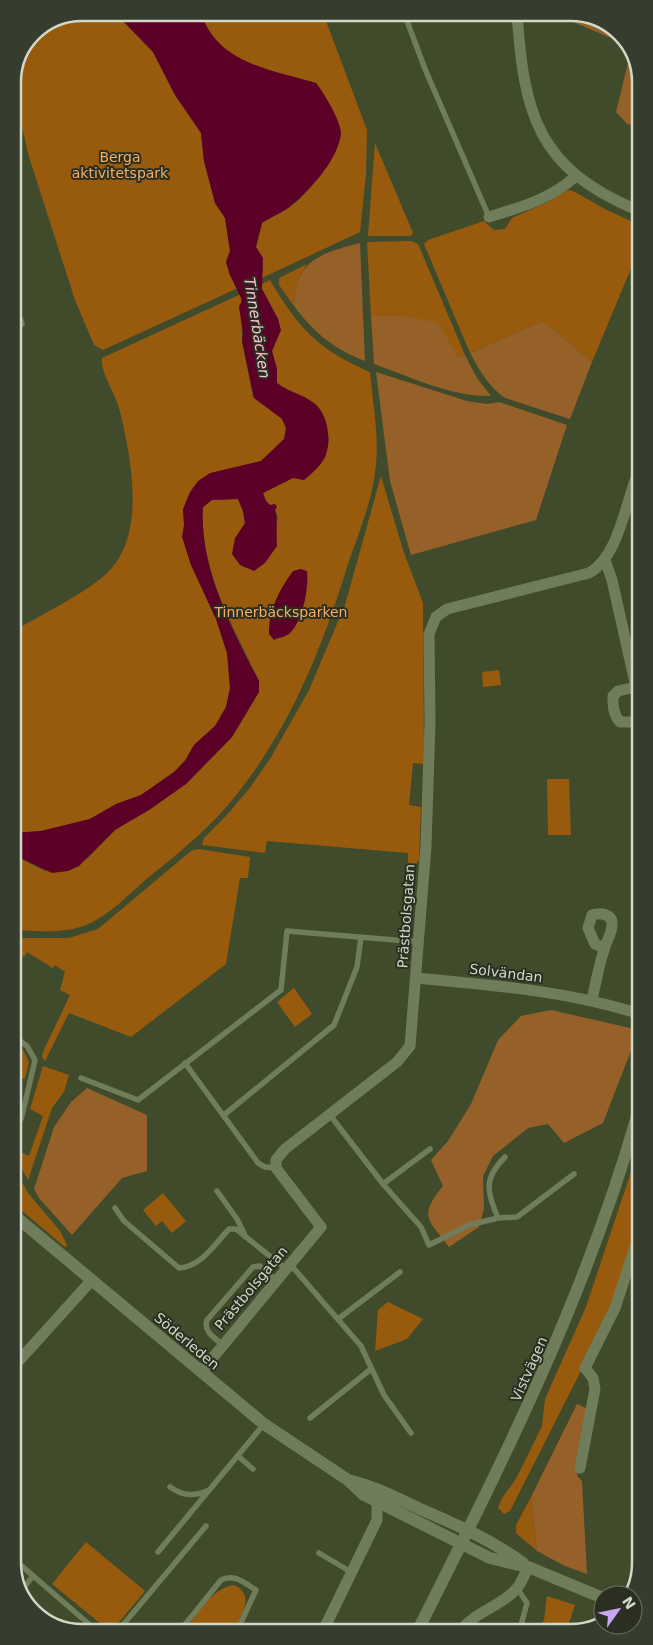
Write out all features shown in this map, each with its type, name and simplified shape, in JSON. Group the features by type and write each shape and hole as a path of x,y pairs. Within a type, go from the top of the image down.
{"main road":[{"name":"Vistvägen","path":"421,1624 504,1458 566,1324 602,1228 632,1132"},
{"name":"Söderleden","path":"21,1221 264,1424 348,1480 364,1495 490,1558 528,1567 593,1594"},
{"name":"Söderleden","path":"348,1480 369,1485 497,1544 528,1567"}],"street":[{"path":"518,21 520,60 528,103 539,128 550,146 576,176 610,199 632,208"},
{"path":"489,217 540,200 562,189 576,176"},
{"path":"632,490 610,553 605,560 612,580 632,670"},
{"name":"Prästbolsgatan","path":"201,1372 321,1227 276,1168 276,1160 280,1154 397,1062 410,1046 427,838 430,730 429,634 432,622 447,609 589,573 598,568 605,560"},
{"path":"632,692 618,691 613,696 615,716 620,722 632,722"},
{"path":"592,1000 604,948"},
{"name":"Solvändan","path":"417,978 517,988 592,1000 630,1011"},
{"path":"580,1468 596,1389 593,1378 585,1368 615,1308 632,1256"},
{"path":"21,1358 91,1281"},
{"path":"326,1624 377,1520 377,1503"},
{"path":"467,1624 517,1588 528,1567"}],"lane":[{"path":"407,21 425,69 489,217"},
{"path":"81,1078 138,1100 281,990 287,931 419,942"},
{"path":"224,1115 334,1025 357,968 361,937"},
{"path":"21,1042 27,1046 35,1060 21,1118"},
{"path":"185,1063 258,1163 265,1167 276,1168"},
{"path":"330,1115 383,1184 421,1227 429,1245 468,1225 498,1218 517,1217 574,1174"},
{"path":"383,1184 430,1149"},
{"path":"498,1218 488,1188 491,1173 504,1157"},
{"path":"217,1191 237,1219 244,1233"},
{"path":"115,1208 124,1221 179,1268 189,1268 197,1263 229,1229 236,1229 244,1233 288,1267 361,1346 384,1395 411,1432"},
{"path":"224,1345 209,1333 205,1325 207,1320 253,1267 260,1266 277,1280"},
{"path":"338,1319 400,1272"},
{"path":"310,1418 371,1369"},
{"path":"158,1552 264,1424"},
{"path":"238,1456 253,1469"},
{"path":"170,1487 184,1495 194,1496 211,1489"},
{"path":"124,1624 206,1526"},
{"path":"319,1553 352,1572"},
{"path":"21,1566 89,1624"},
{"path":"26,1585 33,1576"},
{"path":"185,1624 221,1580 227,1577 234,1577 256,1590 240,1624"},
{"path":"517,1588 527,1603 521,1624"}],"green space":[{"name":"Berga aktivitetspark","path":"123,21 153,52 175,95 201,133 204,161 215,203 225,218 230,251 226,262 230,276 238,288 103,350 94,345 75,300 29,157 21,123 21,78 23,66 32,48 48,32 70,22"},
{"path":"205,21 326,21 367,130 366,174 360,232 262,278 263,258 256,247 262,223 287,209 300,199 326,167 316,83 264,69 248,62 219,44"},
{"path":"375,143 413,233 411,236 368,236"},
{"path":"568,190 573,191 632,222 632,266 592,362 543,321 470,353 424,244 428,240 484,221 494,230 505,229 512,218 548,202"},
{"path":"411,241 418,244 465,355 459,357 405,316 371,316 367,242"},
{"path":"307,264 297,284 294,306 279,285 279,278"},
{"name":"Tinnerbäcksparken","path":"270,280 300,325 323,346 336,355 370,372 377,448 373,485 364,519 328,625 303,684 274,741 237,794 217,817 119,904 95,921 68,930 21,930 21,859 45,871 88,858 115,830 149,810 186,784 232,737 259,692 259,681 229,618 212,575 206,553 203,507 212,500 238,499 243,511 245,524 238,534 235,551 236,557 243,567 249,568 277,546 275,529 278,517 275,510 266,501 263,493 293,478 304,480 325,458 329,440 325,419 301,396 290,393 277,383 277,369 272,351 280,330 278,319 262,289 262,284"},
{"path":"241,294 242,341 253,397 282,418 286,428 284,439 261,461 211,473 183,509 183,537 191,565 216,619 227,653 230,688 226,707 215,726 194,745 185,760 174,772 141,795 116,804 90,819 41,831 21,832 21,627 76,596 108,572 120,556 128,537 132,516 133,493 128,448 119,408 105,375 102,358"},
{"path":"381,476 403,550 423,603 424,764 413,763 409,805 421,807 419,860 416,864 408,864 408,853 267,841 265,853 202,845 204,838 249,789 270,759 309,690 345,605"},
{"path":"499,670 501,685 483,687 482,672"},
{"path":"547,779 569,779 571,835 548,835"},
{"path":"198,849 250,857 248,878 240,878 226,964 131,1037 69,1013 45,1061 42,1057 43,1052 70,995 60,990 65,972 55,965 53,968 27,952 24,957 21,955 21,938 69,938 98,929 191,851"},
{"path":"294,988 312,1014 295,1027 277,1002"},
{"path":"21,1049 29,1062 25,1079 21,1078"},
{"path":"43,1066 69,1075 64,1092 52,1108 28,1180 21,1167 21,1153 29,1156 43,1116 30,1109"},
{"path":"632,1169 632,1243 614,1302 510,1511 504,1514 498,1508 501,1500 517,1477 542,1426 545,1399 586,1307"},
{"path":"21,1181 28,1193 60,1231 67,1245 65,1247 21,1210"},
{"path":"163,1193 186,1221 172,1233 162,1221 156,1226 143,1210"},
{"path":"388,1302 423,1319 407,1339 375,1351 378,1310"},
{"path":"531,1497 537,1551 516,1533 516,1525"},
{"path":"86,1542 145,1591 118,1624 101,1624 52,1584"},
{"path":"234,1585 241,1589 246,1600 237,1624 190,1624 206,1603 226,1587"},
{"path":"547,1596 575,1605 569,1624 542,1624"}],"shaded area":[{"path":"571,21 587,23 601,29 614,40"},
{"path":"628,62 632,82 632,125 627,124 616,112"},
{"path":"360,243 365,361 325,339 294,306 299,278 305,268 322,255"},
{"path":"371,316 405,316 438,323 458,357 465,355 477,378 491,396 446,390 374,364"},
{"path":"543,321 592,362 570,419 505,398 489,383 470,353"},
{"path":"376,372 467,401 487,404 499,402 567,425 536,520 411,555 390,481"},
{"path":"551,1010 632,1028 632,1048 603,1123 564,1143 548,1124 528,1128 493,1156 483,1176 484,1209 479,1227 449,1247 431,1224 429,1218 430,1205 443,1186 431,1160 448,1141 471,1104 498,1040 521,1016"},
{"path":"87,1088 147,1115 147,1171 122,1178 72,1235 39,1198 34,1189 54,1127 71,1102"},
{"path":"577,1404 588,1409 579,1446 577,1476 582,1481 587,1574 565,1566 537,1551 531,1497"}],"water":[{"name":"Tinnerbäcken","path":"123,21 205,21 219,43 233,54 248,62 281,74 316,83 335,115 341,129 341,134 339,144 328,165 313,185 296,202 262,223 256,247 263,258 262,289 278,319 281,330 272,351 277,369 277,383 309,400 319,408 327,428 328,444 323,460 316,470 304,480 293,478 263,493 270,505 275,504 277,507 275,510 277,546 265,563 254,571 240,565 232,554 235,538 245,523 238,499 212,500 203,507 206,552 219,597 238,641 259,681 259,692 232,737 186,784 149,810 115,830 79,866 68,871 52,873 21,858 21,832 41,831 90,819 116,804 141,795 174,772 185,761 194,745 215,726 226,707 230,688 227,653 216,619 191,565 182,537 184,525 183,509 190,492 198,481 210,473 261,461 284,439 286,428 282,419 254,398 242,341 243,333 239,307 242,300 226,262 230,251 225,218 215,203 204,161 201,133 175,95 153,52"},
{"path":"301,569 307,571 307,578 306,594 299,620 289,634 274,640 269,634 269,625 276,600 293,571"}]}
